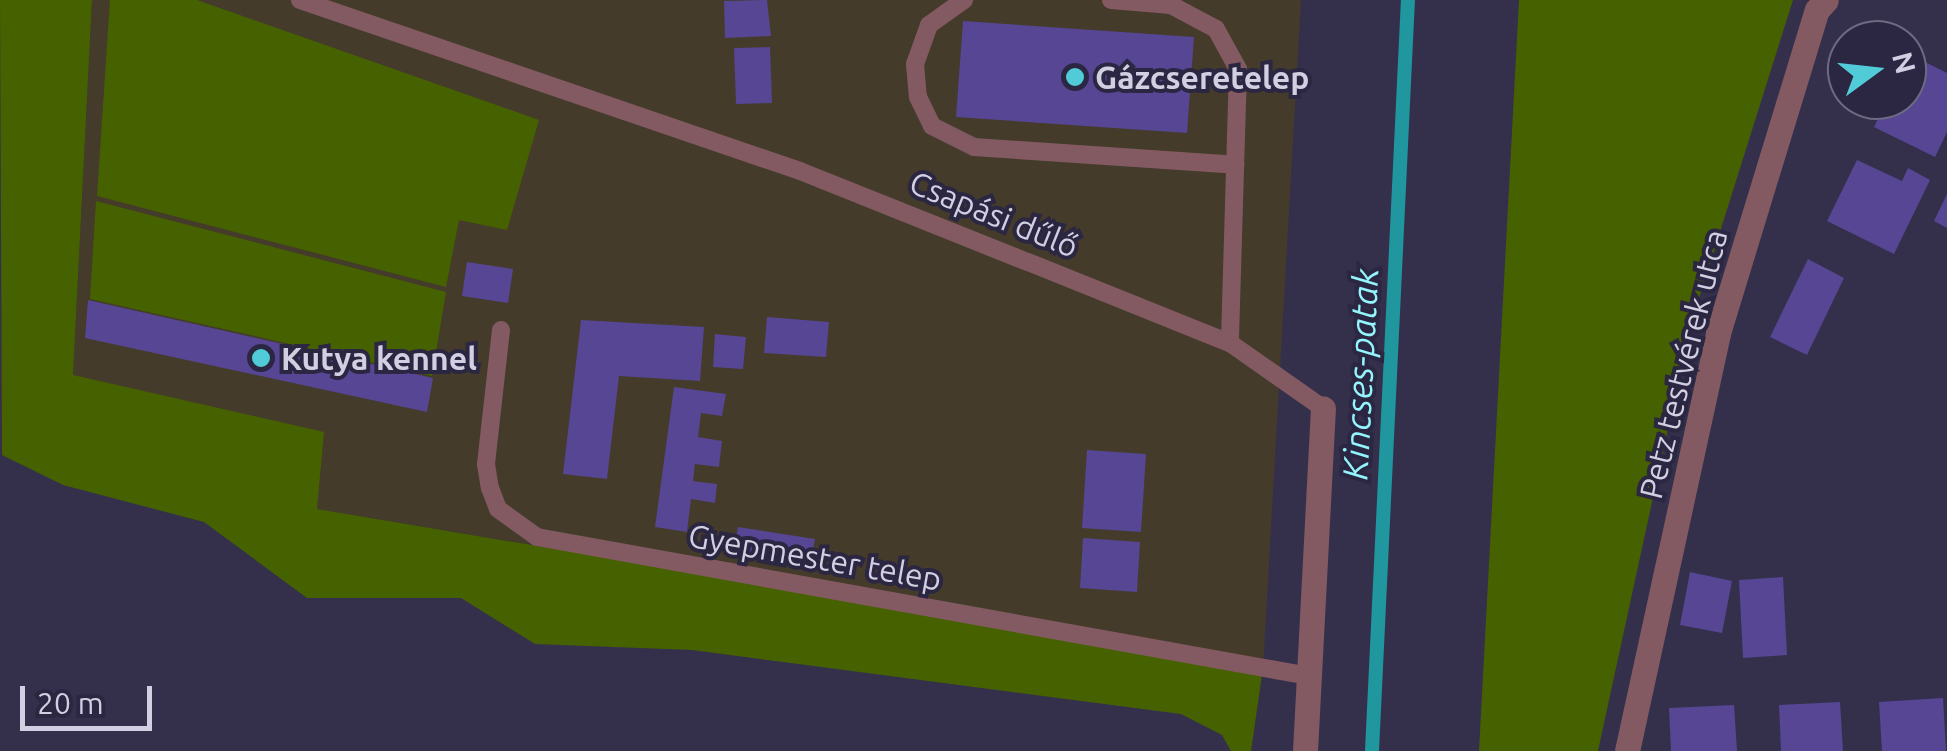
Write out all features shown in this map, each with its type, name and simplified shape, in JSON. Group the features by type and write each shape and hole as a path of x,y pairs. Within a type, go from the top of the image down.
{"street":[{"name":"Petz testvérek utca","path":"1626,751 1718,334 1816,10 1826,0"},
{"name":"Csapási dűlő","path":"1305,751 1322,408"}],"lane":[{"name":"Csapási dűlő","path":"300,0 800,171 1230,343 1322,408"},
{"path":"964,0 929,25 915,64 918,97 932,126 974,147 1234,164"},
{"path":"1111,0 1171,5 1216,29 1238,69 1230,343"},
{"name":"Gyepmester telep","path":"501,330 486,464 490,488 498,509 537,537 1309,676"}],"shaded area":[{"path":"92,0 1301,0 1263,668 316,509 73,375"}],"green space":[{"path":"0,0 92,0 73,375 324,432 317,509 1263,668 1251,751 1231,751 1222,735 1181,714 692,650 535,644 461,598 307,598 204,522 63,485 2,455"},
{"path":"110,0 197,0 539,120 507,230 459,220 446,287 97,196"},
{"path":"1519,0 1793,0 1690,327 1598,751 1479,751"},
{"path":"96,201 446,292 432,376 90,299"}],"building":[{"path":"767,0 771,36 725,38 724,1"},
{"name":"Gázcseretelep","path":"963,21 1194,37 1187,133 956,117"},
{"path":"770,47 772,103 736,104 734,48"},
{"path":"1927,63 1947,73 1947,132 1935,157 1874,127 1877,120 1927,120"},
{"path":"1857,160 1902,181 1908,168 1930,180 1894,254 1827,221"},
{"path":"1947,194 1947,228 1934,221"},
{"path":"1808,259 1844,278 1807,355 1770,337"},
{"path":"467,262 513,269 508,303 462,296"},
{"name":"Kutya kennel","path":"88,300 433,378 427,412 85,338"},
{"path":"767,317 829,322 826,357 764,353"},
{"path":"581,320 704,327 700,381 619,376 607,479 563,474"},
{"path":"715,334 746,337 743,369 713,367"},
{"path":"674,387 726,394 722,416 701,413 698,437 722,441 719,467 695,464 693,481 717,484 715,503 691,499 687,532 655,527"},
{"path":"1087,450 1146,454 1141,532 1082,528"},
{"path":"738,527 815,539 810,568 733,555"},
{"path":"1083,538 1140,542 1137,592 1080,588"},
{"path":"1690,572 1732,581 1722,633 1680,625"},
{"path":"1783,577 1787,655 1743,658 1739,580"},
{"path":"1943,698 1946,751 1882,751 1879,702"},
{"path":"1840,702 1843,751 1781,751 1779,705"},
{"path":"1734,705 1737,751 1671,751 1669,708"}],"waterway":[{"name":"Kincses-patak","path":"1372,751 1408,0"}],"place":[{"name":"Gázcseretelep","path":"1075,77"},
{"name":"Kutya kennel","path":"261,358"}]}
